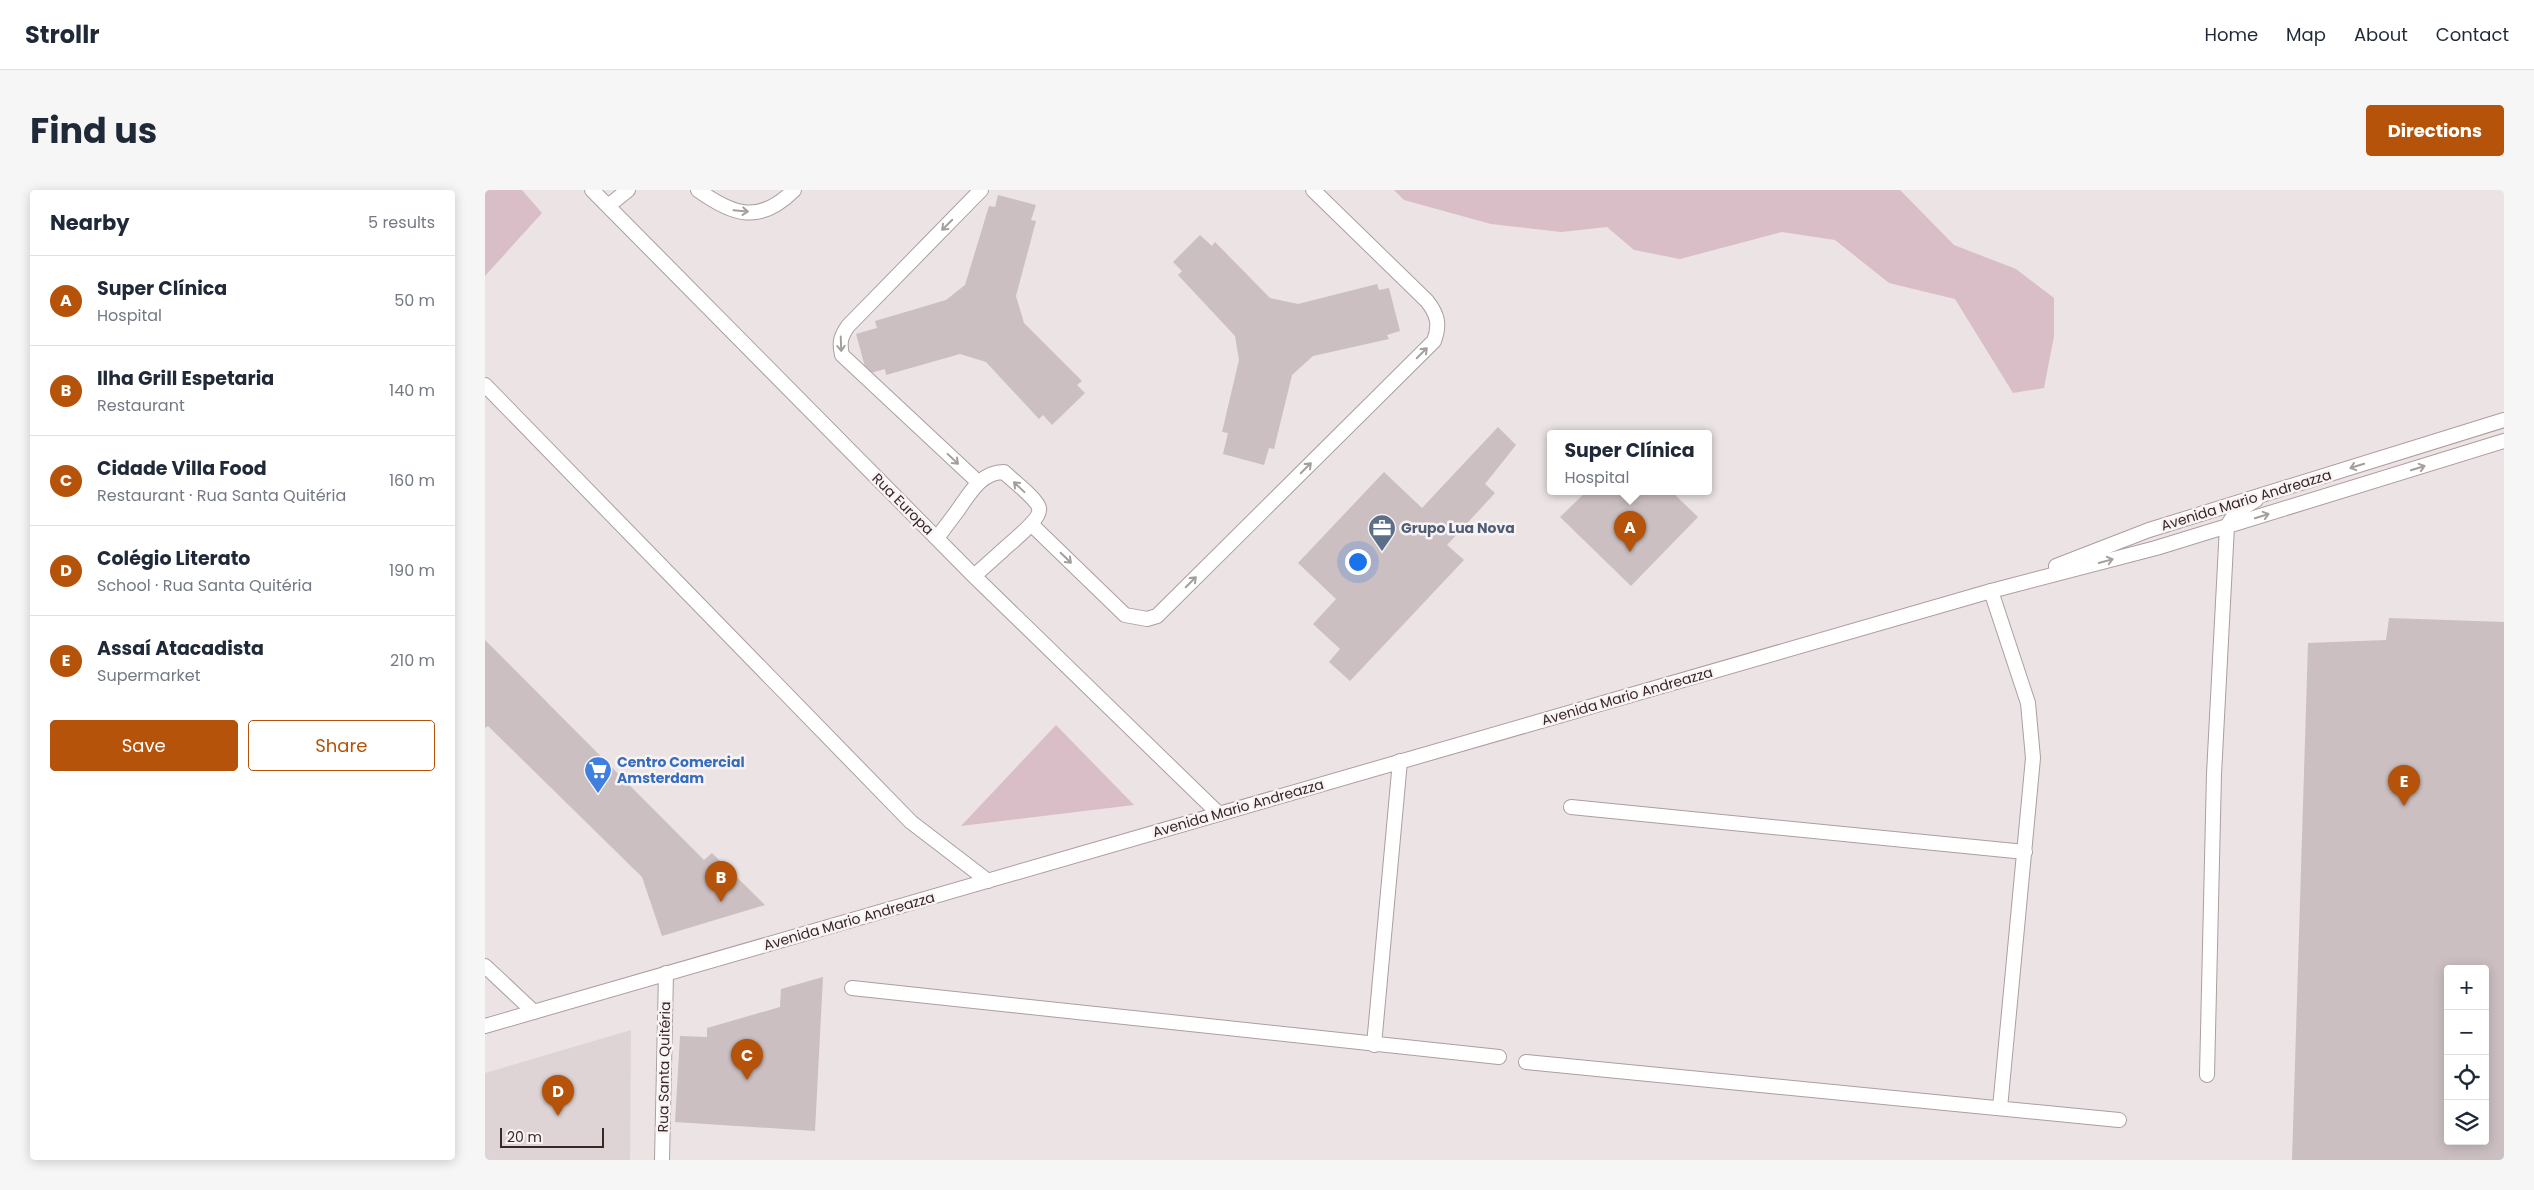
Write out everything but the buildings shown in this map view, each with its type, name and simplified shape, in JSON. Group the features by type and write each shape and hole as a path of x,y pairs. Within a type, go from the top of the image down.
{"street":[{"name":"Rua Europa","path":"592,190 974,576 1219,814"},
{"path":"608,206 628,190"},
{"path":"698,190 721,206 740,213 764,210 781,203 795,190"},
{"path":"978,482 842,355 840,346 841,337 848,326 981,190"},
{"path":"1031,524 1125,615 1147,619 1157,616 1434,341 1439,328 1435,312 1427,301 1313,190"},
{"path":"485,385 911,822 987,881"},
{"name":"Avenida Mario Andreazza","path":"1991,591 2149,530 2504,420"},
{"name":"Avenida Mario Andreazza","path":"485,1026 1991,591 2155,548 2504,441"},
{"path":"937,538 978,482 992,472 1004,472 1035,501 1039,509 1038,518 974,576"},
{"path":"2207,1075 2214,774 2227,526 2243,507 2271,493"},
{"path":"1991,591 2028,703 2033,758 2000,1108"},
{"path":"1375,1045 1401,762"},
{"path":"1571,807 2025,852"},
{"path":"485,966 534,1012"},
{"name":"Rua Santa Quitéria","path":"662,1160 666,973"},
{"path":"852,988 1499,1057"},
{"path":"1526,1062 2119,1120"}],"shaded area":[{"path":"485,190 522,190 542,213 485,276"},
{"path":"1394,190 1900,190 1954,245 2016,269 2054,298 2054,336 2044,388 2013,393 1955,299 1889,283 1835,240 1782,232 1680,259 1634,250 1607,227 1561,232 1491,224 1404,200"},
{"path":"1056,725 1134,805 961,826"},
{"path":"631,1030 630,1160 485,1160 485,1073"}],"place":[{"name":"Grupo Lua Nova","path":"1382,552"},
{"name":"Super Clínica","path":"1630,552"},
{"name":"Centro Comercial Amsterdam","path":"598,794"},
{"name":"Assaí Atacadista","path":"2404,806"},
{"name":"Ilha Grill Espetaria","path":"721,902"},
{"name":"Cidade Villa Food","path":"747,1080"},
{"name":"Colégio Literato","path":"558,1116"}]}
